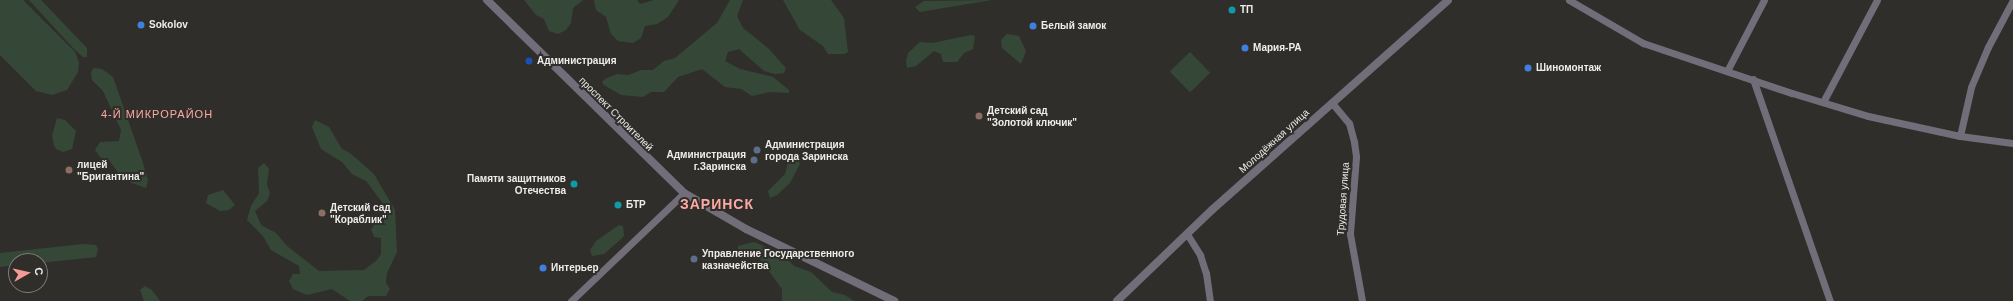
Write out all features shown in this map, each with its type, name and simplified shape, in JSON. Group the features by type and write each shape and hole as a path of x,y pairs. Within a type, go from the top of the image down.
{"street":[{"name":"проспект Строителей","path":"487,0 684,193 746,229 894,301"},
{"name":"Молодёжная улица","path":"1117,301 1186,234 1448,0"},
{"path":"1569,0 1643,43 1822,102 1868,116 1960,136 2013,143"},
{"path":"1727,71 1764,0"},
{"path":"1822,102 1877,0"},
{"path":"1960,136 1972,87 1988,47 2013,0"},
{"path":"1753,79 1830,301"},
{"name":"Трудовая улица","path":"1332,103 1349,123 1354,142 1356,157 1350,234 1362,301"},
{"path":"571,301 684,193"},
{"path":"1186,234 1200,255 1206,273 1210,301"}],"green space":[{"path":"0,0 23,0 75,52 79,62 78,72 67,90 52,95 36,91 0,55"},
{"path":"29,0 41,0 87,48 87,57 83,57 73,48"},
{"path":"524,0 583,0 573,8 571,23 566,30 558,34 549,31 544,19 536,15"},
{"path":"594,0 637,0 640,4 654,0 679,0 668,17 657,24 645,26 641,38 633,43 618,41 611,34 606,17 596,10"},
{"path":"730,0 743,0 737,16 743,28 768,48 786,68 784,73 775,74 764,71 739,49 728,52 725,61 740,69 773,77 789,90 789,93 769,92 752,96 741,89 725,87 702,69 678,77 664,92 651,92 643,97 621,95 604,85 602,82 605,79 617,74 629,75 641,70 653,70 664,61 675,58 717,23"},
{"path":"783,0 831,0 844,18 848,52 844,54 828,54 823,46 800,30"},
{"path":"992,0 920,12 915,7 924,1"},
{"path":"1007,34 1019,36 1026,51 1021,64 1002,48 1001,40"},
{"path":"971,35 975,36 973,49 964,53 957,62 943,62 941,54 934,51 916,66 907,68 906,61 908,53 920,42 932,43"},
{"path":"1190,52 1210,73 1190,92 1170,71"},
{"path":"94,68 102,69 113,77 143,163 148,180 146,188 129,182 117,171 109,160 101,158 95,150 100,142 119,141 121,130 103,91 92,80 91,72"},
{"path":"57,118 65,120 76,131 72,149 63,152 56,149 52,136"},
{"path":"315,120 329,127 342,149 350,153 374,174 395,210 397,252 387,273 386,283 390,289 386,296 368,296 362,301 350,301 332,289 307,295 293,289 289,281 293,274 300,274 299,266 271,250 263,236 247,220 251,206 259,193 258,168 264,163 269,169 267,184 270,193 267,201 255,211 261,225 276,233 287,246 319,271 364,270 377,260 381,254 381,238 374,237 371,229 376,223 384,221 385,206 366,181 352,174 342,162 321,149 312,127"},
{"path":"797,156 800,164 790,183 777,195 770,198 768,191 785,174 789,159"},
{"path":"223,190 235,205 229,210 220,211 206,203 208,195"},
{"path":"619,225 623,226 624,236 604,254 592,256 590,250 596,241"},
{"path":"754,242 781,253 794,266 811,272 832,292 845,295 854,301 782,301 782,289 758,256 738,251 738,246"},
{"path":"83,244 96,245 98,249 96,257 48,262 48,253 8,253 8,266 0,267 0,253"},
{"path":"145,286 152,290 160,301 144,301 140,290"}],"place":[{"name":"ТП","path":"1232,10"},
{"name":"Sokolov","path":"141,25"},
{"name":"Белый замок","path":"1033,26"},
{"name":"Мария-РА","path":"1245,48"},
{"name":"Администрация","path":"529,61"},
{"name":"Шиномонтаж","path":"1528,68"},
{"name":"Детский сад \"Золотой ключик\"","path":"979,116"},
{"name":"Администрация города Заринска","path":"757,150"},
{"name":"Администрация г.Заринска","path":"754,160"},
{"name":"лицей \"Бригантина\"","path":"69,170"},
{"name":"Памяти защитников Отечества","path":"574,184"},
{"name":"БТР","path":"618,205"},
{"name":"Детский сад \"Кораблик\"","path":"322,213"},
{"name":"Управление Государственного казначейства","path":"694,259"},
{"name":"Интерьер","path":"543,268"}],"district":[{"name":"4-Й МИКРОРАЙОН","path":"157,114"},
{"name":"ЗАРИНСК","path":"717,204"}]}
